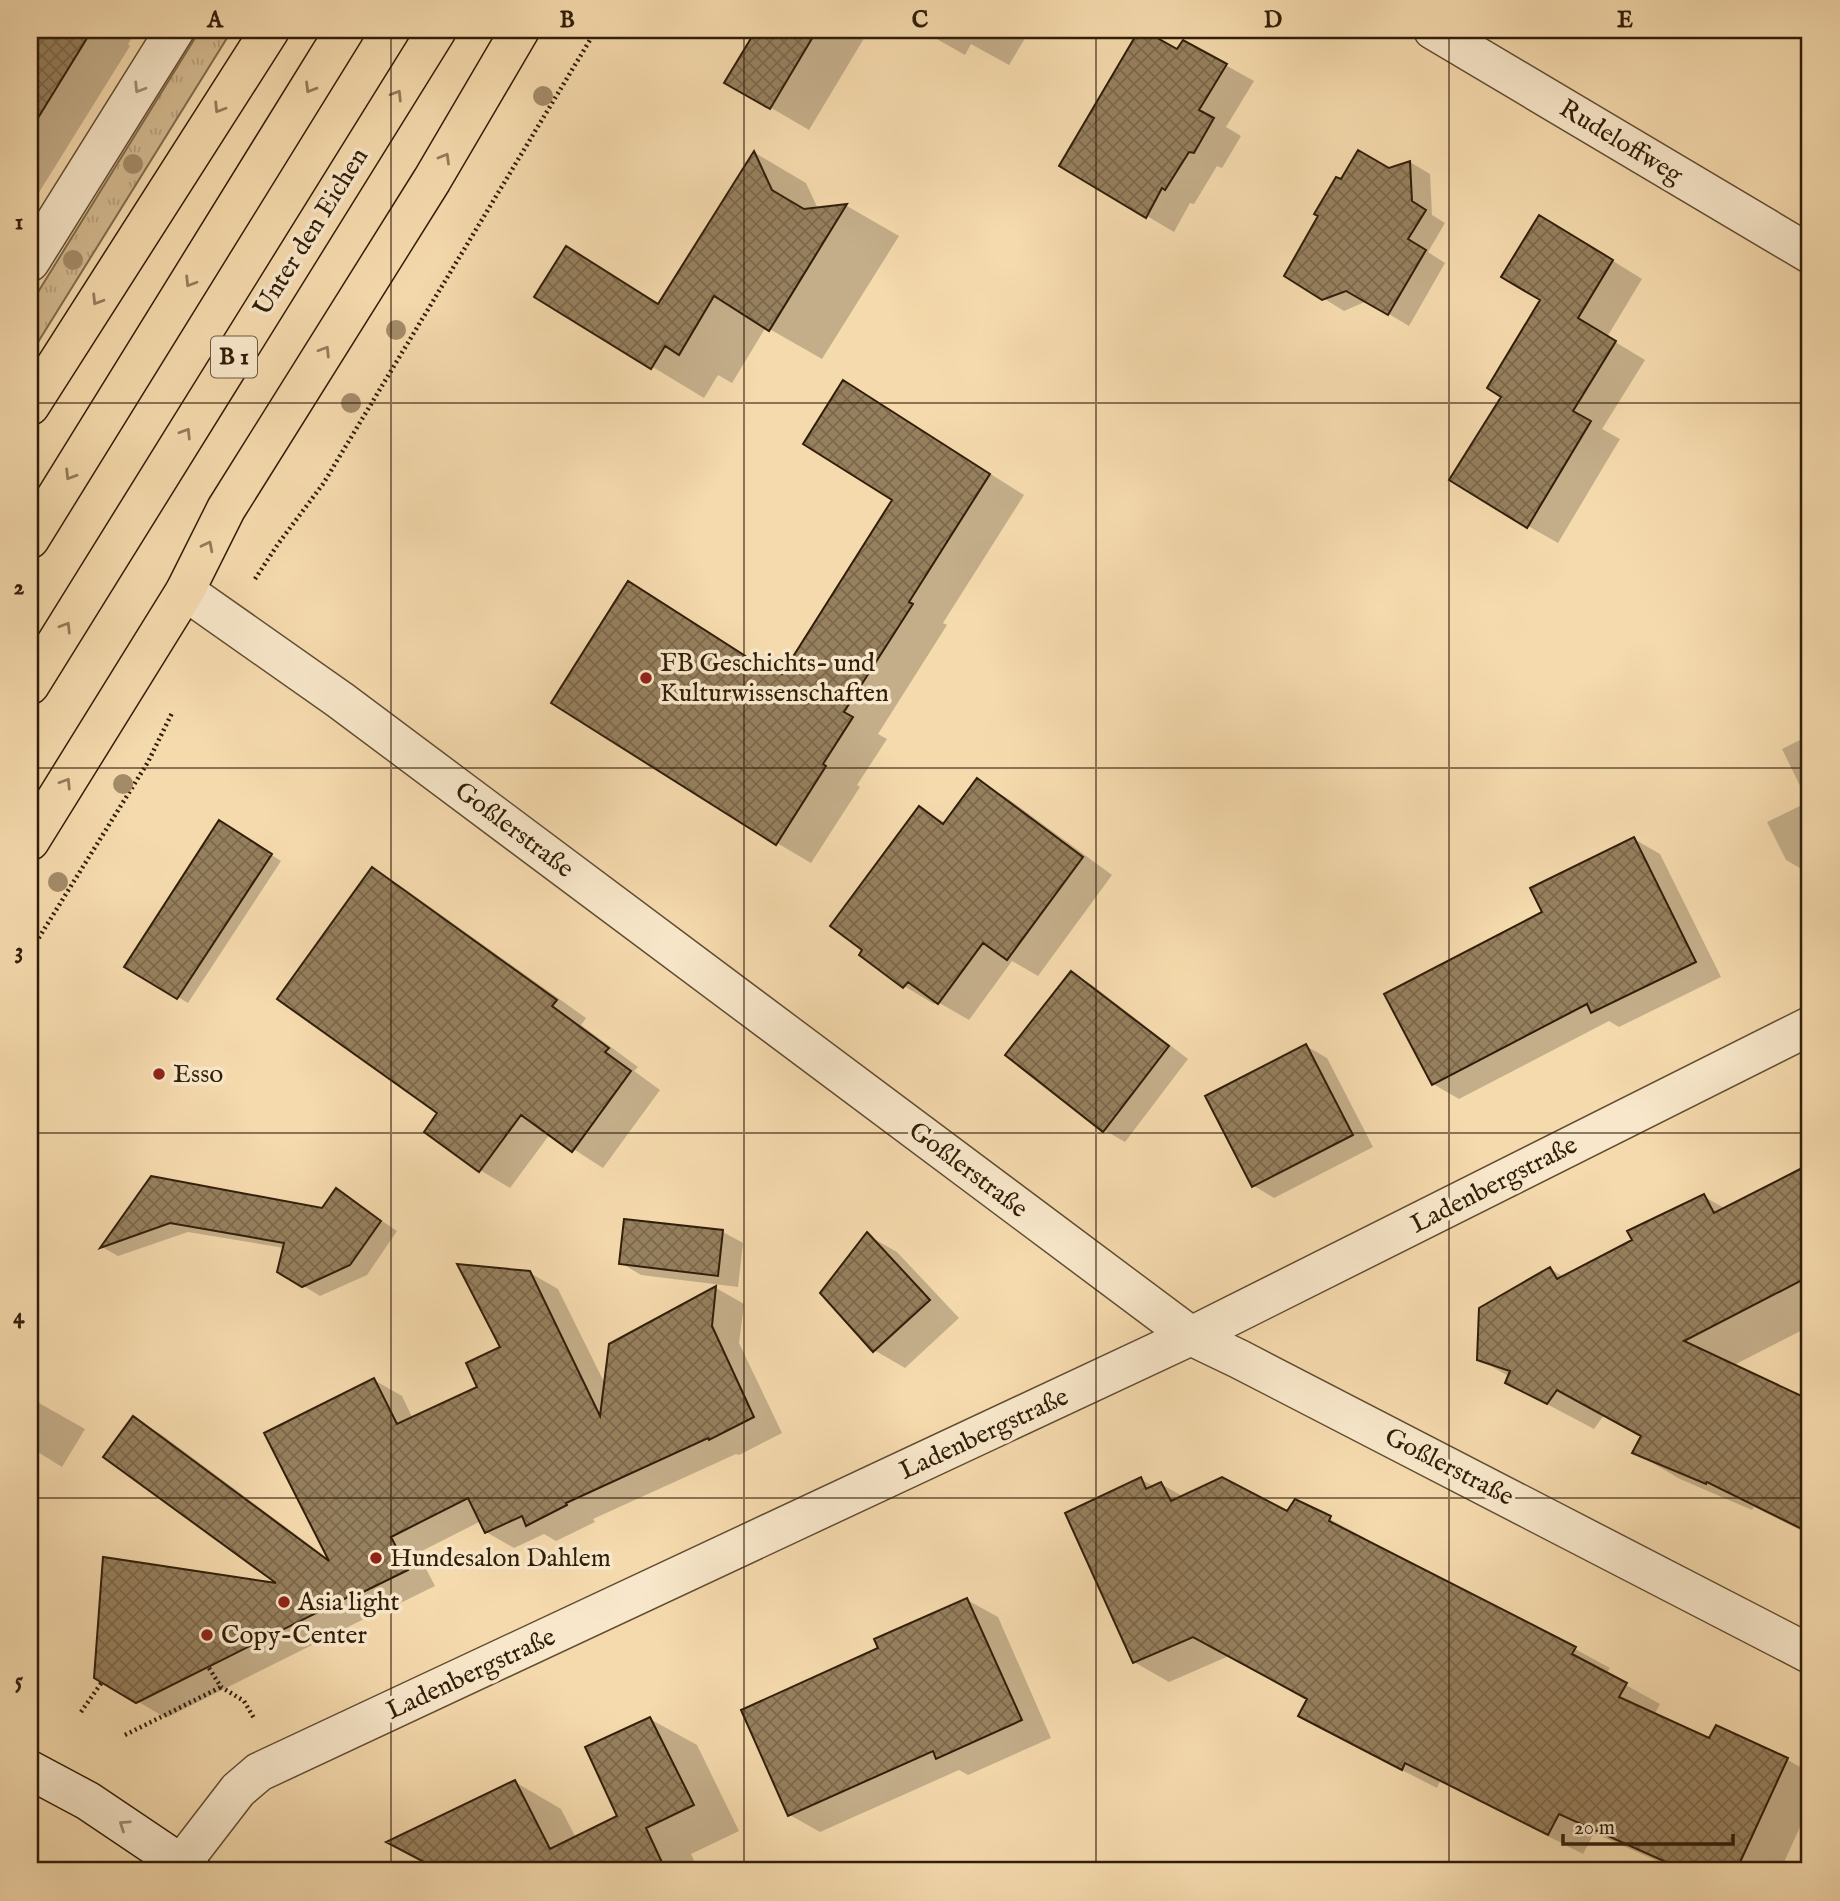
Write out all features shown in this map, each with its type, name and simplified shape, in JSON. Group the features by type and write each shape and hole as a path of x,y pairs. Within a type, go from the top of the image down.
{"main road":[{"path":"30,406 270,30"},
{"path":"30,539 345,30"},
{"name":"Unter den Eichen","path":"30,685 438,30"},
{"path":"30,841 185,591 226,509 432,180 520,30"}],"street":[{"path":"30,262 175,30"},
{"name":"Rudeloffweg","path":"1433,30 1810,254"},
{"name":"Goßlerstraße","path":"185,591 340,699 1191,1336 1810,1654"},
{"name":"Ladenbergstraße","path":"184,1869 238,1790 259,1772 1191,1336 1810,1026"},
{"path":"30,1770 88,1801 184,1869"}],"path":[{"path":"278,544 323,484 596,30"},
{"path":"30,951 148,762 176,705"},
{"path":"209,1668 221,1687 244,1701 257,1724"},
{"path":"81,1712 102,1682"},
{"path":"125,1735 221,1687"}],"green space":[{"path":"200,30 232,30 30,355 30,305"}],"building":[{"path":"30,30 92,30 30,131"},
{"path":"756,30 817,30 770,109 724,83"},
{"path":"1139,30 1177,49 1183,40 1227,64 1199,110 1214,118 1194,153 1189,152 1165,190 1162,188 1146,218 1059,166"},
{"path":"1358,150 1389,168 1410,161 1412,201 1426,210 1408,239 1426,250 1388,315 1346,291 1322,300 1284,276 1318,216 1314,214 1336,177 1341,179"},
{"path":"754,151 772,190 804,209 847,204 769,331 714,296 679,355 665,346 651,369 534,297 566,246 658,304"},
{"path":"1539,215 1613,260 1578,318 1616,341 1573,411 1591,421 1527,528 1449,480 1501,397 1487,388 1540,300 1501,277"},
{"path":"843,380 990,474 909,602 913,604 844,712 853,717 823,764 826,766 776,845 551,703 628,581 758,664 760,659 782,674 892,500 803,444"},
{"path":"977,778 1083,857 1007,960 983,943 938,1004 908,982 903,988 859,955 862,950 830,926 919,806 943,824"},
{"path":"219,820 272,854 177,999 124,967"},
{"path":"1634,837 1696,962 1591,1013 1587,1004 1432,1085 1384,994 1542,912 1530,888"},
{"path":"372,867 557,1000 552,1006 609,1048 605,1052 631,1071 572,1152 521,1115 479,1172 424,1132 437,1113 277,999"},
{"path":"1071,971 1169,1046 1103,1132 1005,1055"},
{"path":"1306,1044 1353,1135 1252,1187 1205,1096"},
{"path":"1810,1164 1810,1276 1684,1341 1810,1400 1810,1533 1707,1482 1706,1484 1632,1453 1641,1436 1557,1390 1547,1404 1505,1383 1510,1371 1477,1360 1479,1308 1550,1267 1557,1279 1632,1240 1627,1231 1704,1194 1714,1213"},
{"path":"151,1176 322,1208 336,1188 381,1221 350,1265 302,1287 277,1272 284,1243 170,1223 100,1248"},
{"path":"624,1219 723,1230 718,1276 619,1264"},
{"path":"867,1232 930,1300 873,1352 820,1293"},
{"path":"457,1264 530,1271 600,1416 609,1344 716,1286 712,1326 754,1417 709,1440 708,1438 566,1503 567,1505 526,1526 522,1516 485,1533 468,1498 391,1537 408,1570 349,1599 348,1597 136,1703 94,1678 103,1557 276,1583 103,1457 133,1416 329,1561 264,1433 374,1378 397,1424 477,1387 466,1363 500,1347"},
{"path":"1141,1477 1146,1489 1161,1482 1171,1501 1222,1477 1287,1511 1295,1499 1331,1516 1329,1521 1576,1647 1572,1654 1627,1683 1619,1697 1709,1738 1716,1725 1788,1758 1736,1871 1686,1871 1559,1814 1548,1835 1405,1763 1402,1770 1298,1716 1307,1699 1193,1637 1133,1663 1065,1513"},
{"path":"967,1598 1022,1720 936,1759 933,1751 788,1816 741,1710 878,1648 874,1639"},
{"path":"650,1717 694,1805 646,1828 666,1871 441,1871 386,1842 515,1780 550,1849 617,1816 585,1747"}],"place":[{"name":"FB Geschichts- und Kulturwissenschaften","path":"646,678"},
{"name":"Esso","path":"159,1074"},
{"name":"Hundesalon Dahlem","path":"376,1558"},
{"name":"Asia light","path":"284,1602"},
{"name":"Copy-Center","path":"207,1635"}]}
